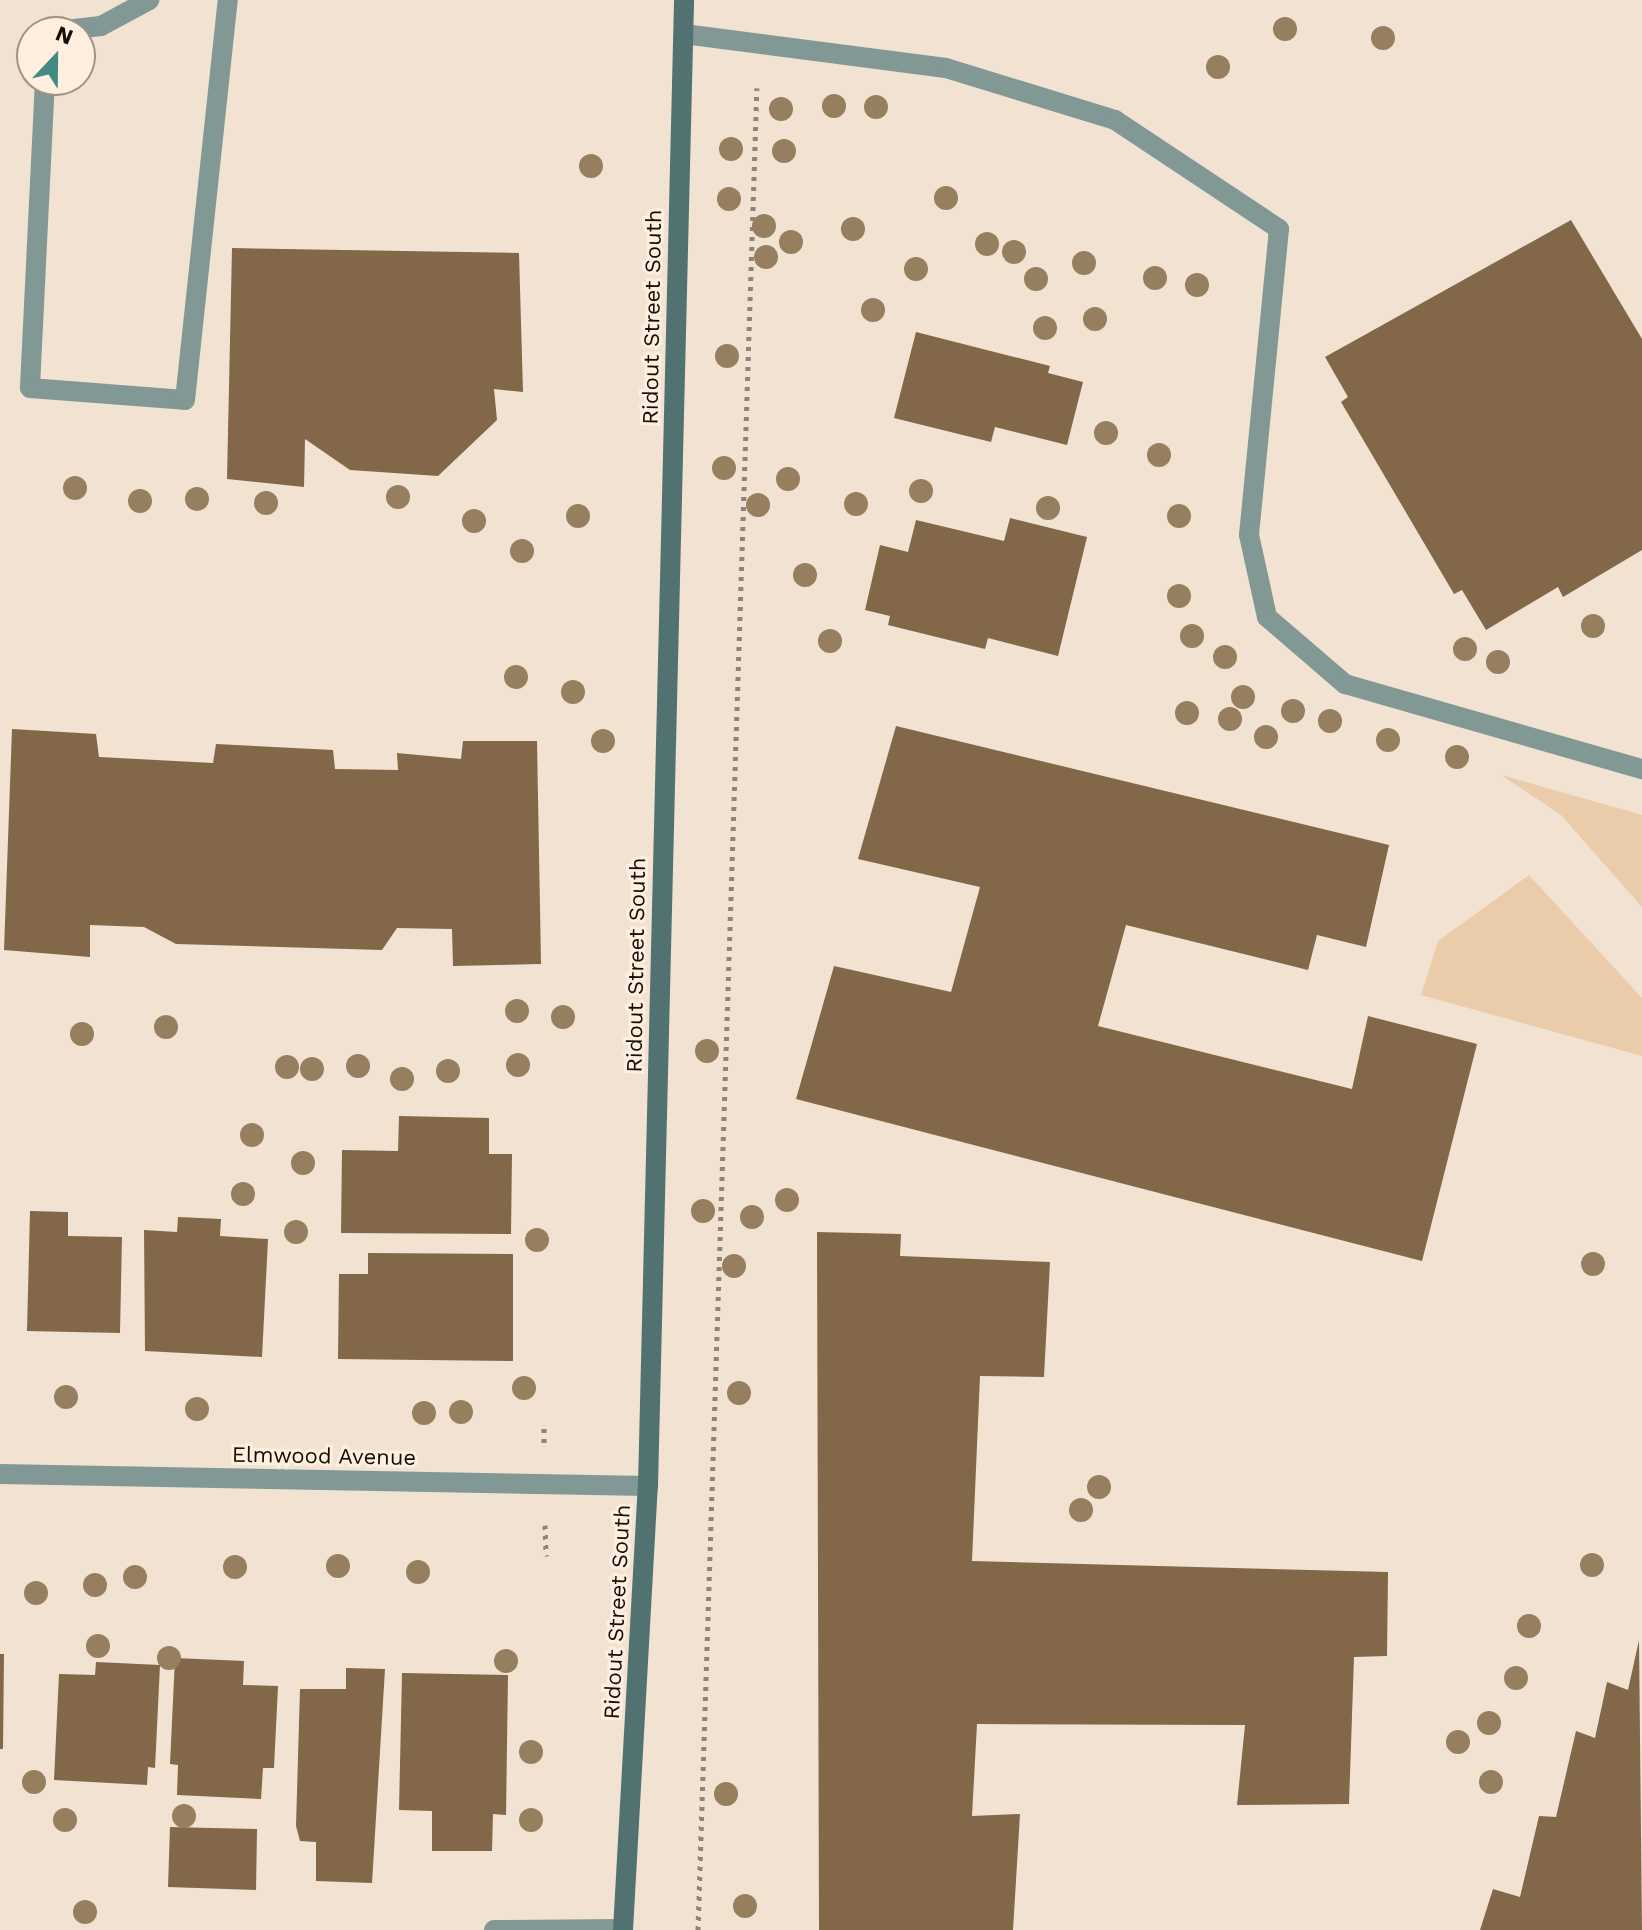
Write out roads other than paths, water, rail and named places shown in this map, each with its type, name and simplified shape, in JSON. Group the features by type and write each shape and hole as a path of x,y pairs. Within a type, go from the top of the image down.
{"street":[{"path":"96,27 149,0"},
{"path":"44,96 30,388 185,400 228,0"},
{"name":"Ridout Street South","path":"623,1930 648,1486 684,0"},
{"path":"684,34 946,68 1115,120 1279,229 1249,535 1267,617 1345,684 1642,769"},
{"name":"Elmwood Avenue","path":"0,1474 648,1486"},
{"path":"494,1930 623,1930"}]}
